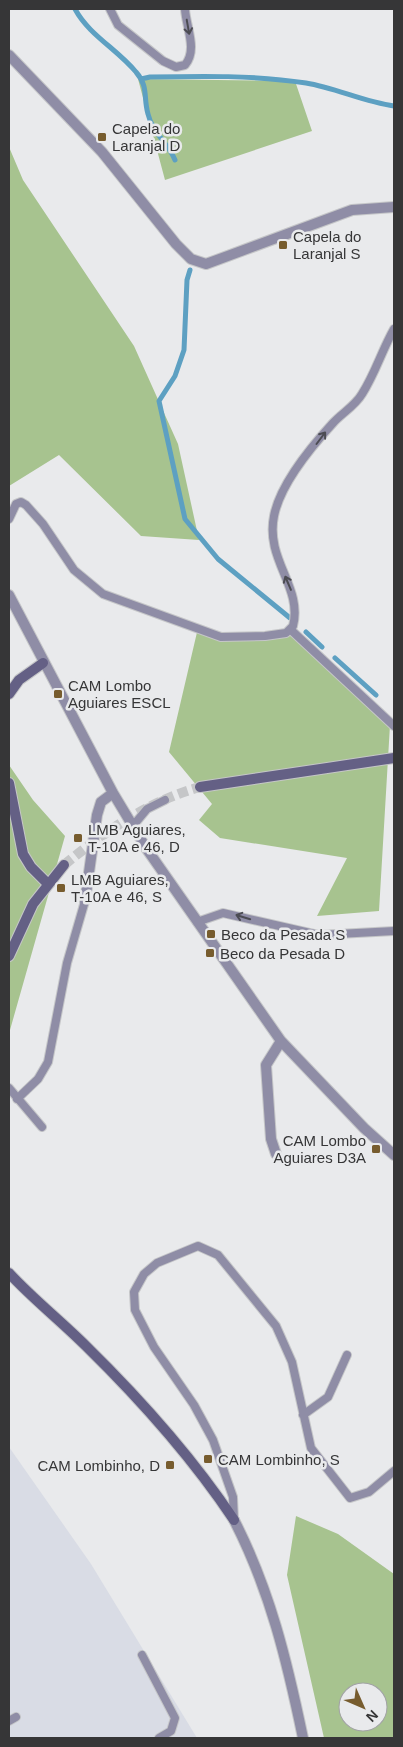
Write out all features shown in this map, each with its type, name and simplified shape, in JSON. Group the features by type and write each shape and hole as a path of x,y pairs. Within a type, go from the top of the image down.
{"main road":[{"path":"9,694 19,680 43,663"},
{"path":"200,787 394,758"},
{"path":"9,783 23,854 31,867 48,884"},
{"path":"9,956 33,904 64,865"},
{"path":"9,1273 88,1348 137,1400 202,1476 234,1520"}],"street":[{"path":"9,55 102,152 176,244 191,259 206,264 352,210 394,207"},
{"path":"9,595 43,663 132,827 197,922 281,1041 364,1128 394,1155"},
{"path":"85,901 97,815 101,802 113,793"},
{"path":"276,1154 271,1139 266,1065 281,1041"},
{"path":"234,1520 249,1550 270,1601 303,1738"}],"lane":[{"path":"110,9 118,26 163,61 176,68 185,66 189,60 191,46 185,9"},
{"path":"291,630 295,620 295,607 273,545 274,516 279,499 286,484 333,423 362,395 394,329"},
{"path":"9,520 16,504 21,502 26,505 43,524 74,570 103,594 125,604 221,637 265,636 291,630"},
{"path":"291,630 394,726"},
{"path":"132,827 147,809 165,800"},
{"path":"17,1098 38,1078 48,1062 67,963 85,901"},
{"path":"197,922 223,913 319,935 394,931"},
{"path":"9,1088 42,1127"},
{"path":"234,1520 233,1497 214,1440 194,1405 154,1347 135,1310 134,1292 144,1274 158,1263 198,1246 218,1255 276,1326 292,1362 311,1448 350,1498 370,1492 394,1471"},
{"path":"304,1415 328,1397 347,1355"},
{"path":"142,1655 175,1718 170,1730 159,1738"}],"shaded area":[{"path":"9,1447 91,1564 197,1738 9,1738"}],"green space":[{"path":"138,79 295,81 312,131 165,180"},
{"path":"9,147 23,180 134,346 178,444 199,540 141,536 59,455 9,486"},
{"path":"198,628 221,637 291,630 390,725 379,911 317,916 347,858 220,838 199,820 212,804 169,752"},
{"path":"9,765 33,800 65,836 10,1030"},
{"path":"296,1516 338,1534 394,1574 394,1738 324,1738 287,1575"}],"waterway":[{"path":"75,9 88,27 140,77 143,82 150,120 175,160"},
{"path":"141,79 150,77 208,76 286,80 317,85 394,106"},
{"path":"190,270 187,280 184,350 175,376 159,401 185,519 218,559 290,618"},
{"path":"306,632 322,647"},
{"path":"335,658 376,695"}],"tunnel":[{"path":"64,865 95,841 145,809 163,800 200,787"}],"place":[{"name":"Capela do Laranjal D","path":"102,137"},
{"name":"Capela do Laranjal S","path":"283,245"},
{"name":"CAM Lombo Aguiares ESCL","path":"58,694"},
{"name":"LMB Aguiares, T-10A e 46, D","path":"78,838"},
{"name":"LMB Aguiares, T-10A e 46, S","path":"61,888"},
{"name":"Beco da Pesada S","path":"211,934"},
{"name":"Beco da Pesada D","path":"210,953"},
{"name":"CAM Lombo Aguiares D3A","path":"376,1149"},
{"name":"CAM Lombinho, S","path":"208,1459"},
{"name":"CAM Lombinho, D","path":"170,1465"}]}
